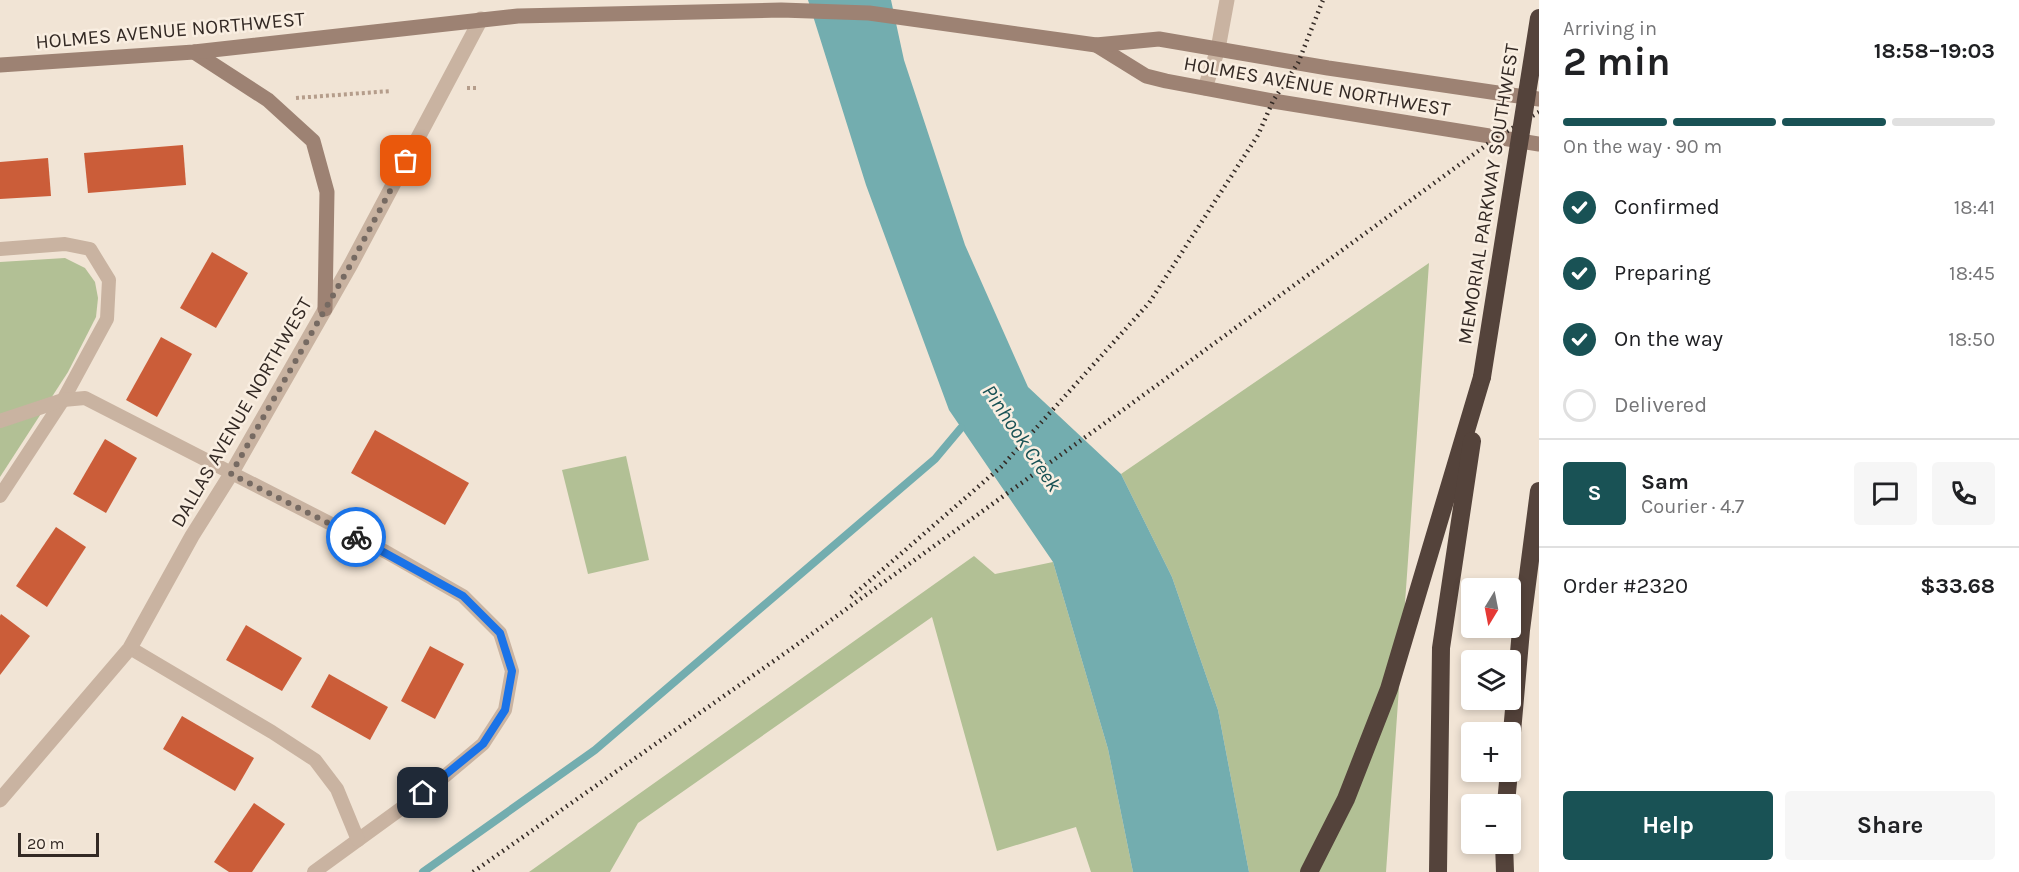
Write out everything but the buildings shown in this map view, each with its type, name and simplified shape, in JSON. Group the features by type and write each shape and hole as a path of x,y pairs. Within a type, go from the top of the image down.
{"highway":[{"name":"MEMORIAL PARKWAY SOUTHWEST","path":"1482,377 1539,18"},
{"path":"1309,872 1346,799 1389,689 1482,377"},
{"path":"1438,872 1441,648 1482,377"},
{"path":"1513,722 1521,630 1539,490"},
{"path":"1504,854 1505,872"}],"main road":[{"name":"HOLMES AVENUE NORTHWEST","path":"0,65 194,52 518,16 781,10 869,13 1096,45 1159,39 1318,66 1539,99"},
{"name":"HOLMES AVENUE NORTHWEST","path":"1096,45 1146,76 1273,101 1539,144"},
{"path":"194,52 267,100 313,141 327,192 325,309"}],"street":[{"path":"1205,88 1218,49 1227,0"},
{"name":"DALLAS AVENUE NORTHWEST","path":"0,800 130,648 192,536 231,474 351,264 481,19"}],"lane":[{"path":"0,249 64,244 90,249 109,280 106,319 63,400 0,496"},
{"path":"0,421 63,400 85,399 386,552 463,596 500,633 512,671 505,710 483,744 439,781 314,872"},
{"path":"130,648 315,760 337,789 358,840"}],"path":[{"path":"290,98 391,91"}],"green space":[{"path":"65,258 85,268 95,282 98,298 96,317 68,372 0,477 0,262"},
{"path":"1429,263 1386,872 1249,872 1218,710 1172,577 1121,474"},
{"path":"626,456 649,560 588,574 562,470"},
{"path":"974,556 995,574 1053,562 1108,749 1133,872 1091,872 1076,827 997,851 932,617 638,823 610,872 529,872"}],"water":[{"name":"Pinhook Creek","path":"808,0 891,0 904,60 965,245 1028,387 1121,474 1172,577 1218,710 1249,872 1133,872 1108,749 1053,562 949,410 866,185"}],"waterway":[{"path":"423,872 595,750 935,459 961,428"}],"railway":[{"path":"851,597 1001,467 1149,303 1258,135 1273,101 1298,63 1323,0"},
{"path":"473,872 788,651 1496,138 1539,112"}],"way so far":[{"path":"356,537 231,474 351,264 406,161"}],"route":[{"path":"356,537 463,596 500,633 512,671 505,710 483,744 423,793"}]}
